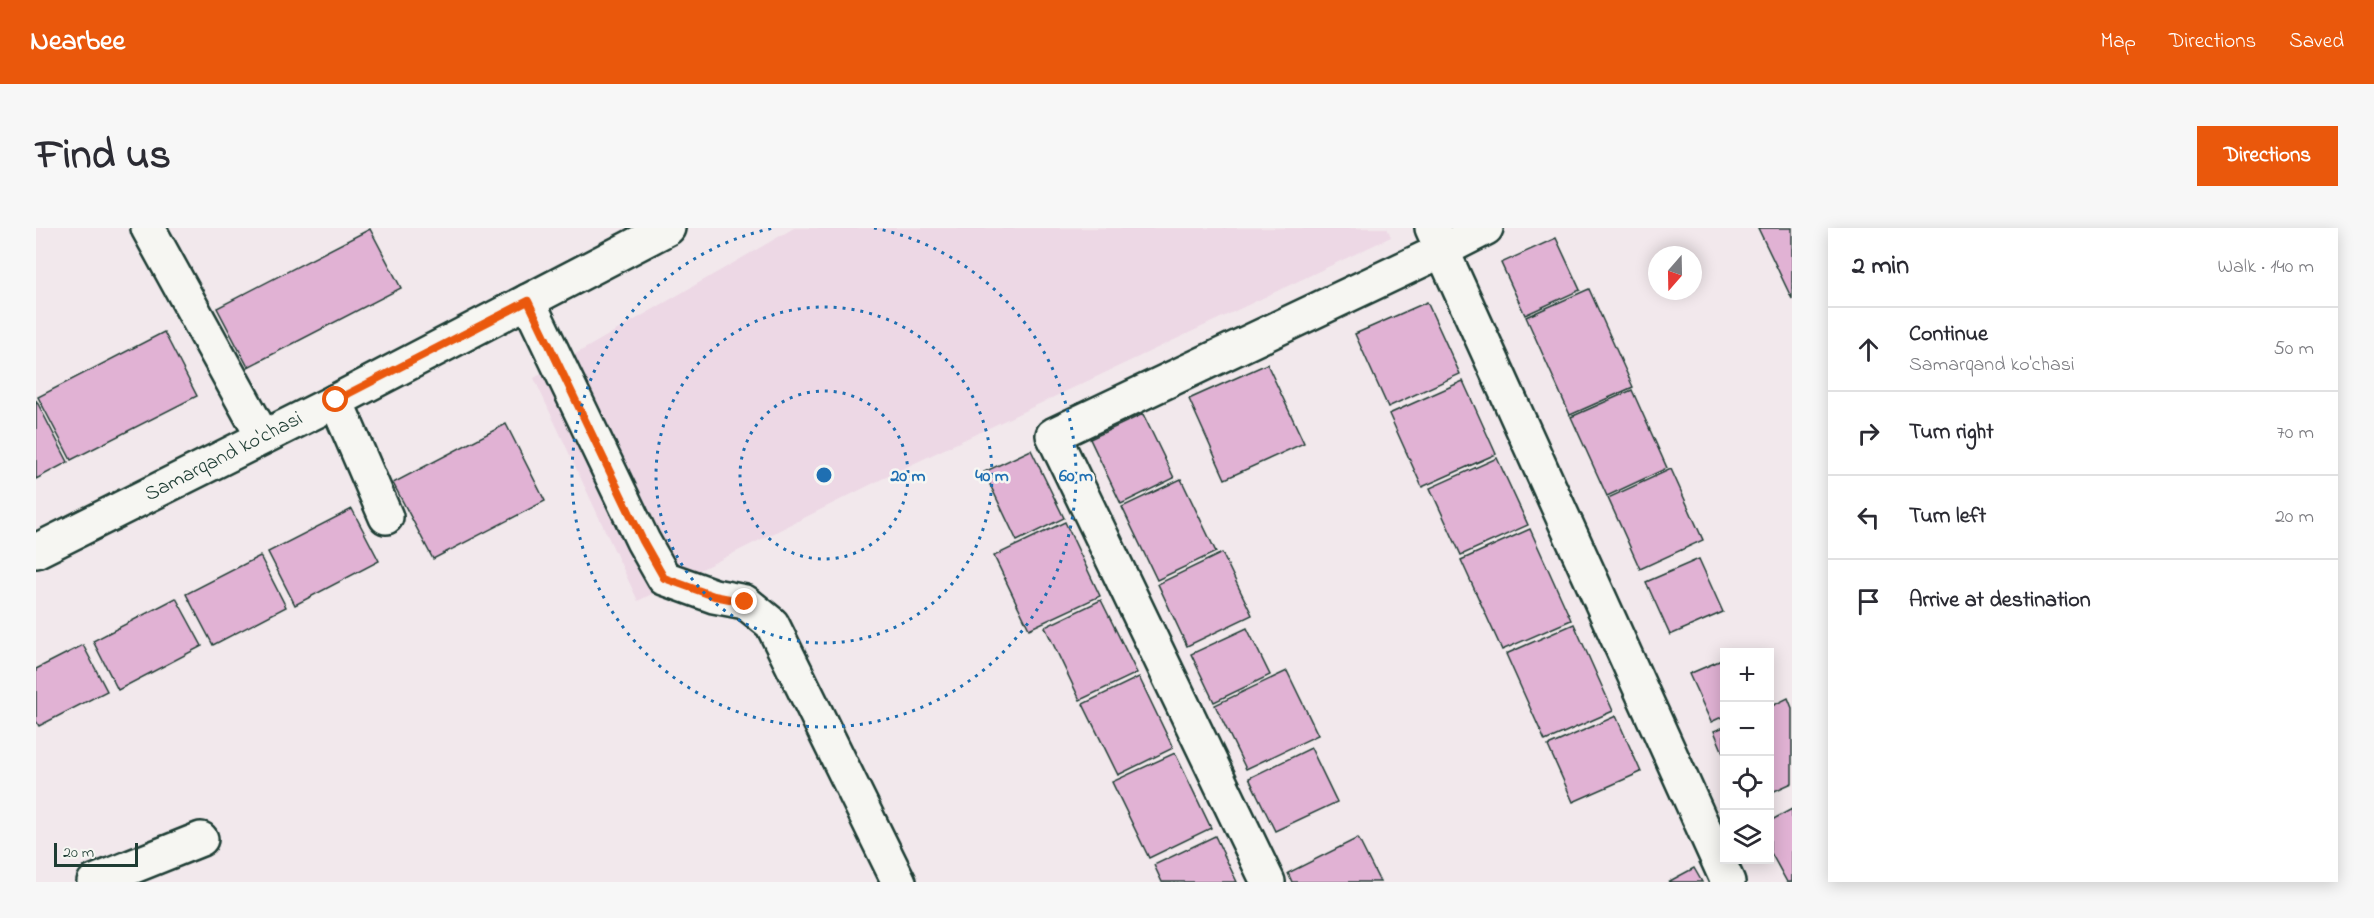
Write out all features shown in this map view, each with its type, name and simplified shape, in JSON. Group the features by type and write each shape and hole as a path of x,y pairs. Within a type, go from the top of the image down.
{"street":[{"path":"148,228 263,437"},
{"name":"Samarqand ko'chasi","path":"36,551 336,400 668,228"},
{"path":"1268,882 1053,435 1438,239 1486,228"},
{"path":"1438,239 1728,882"},
{"path":"528,301 643,541 664,578 714,596 745,602 772,624 899,882"},
{"path":"336,400 386,517"},
{"path":"94,882 201,839"}],"shaded area":[{"path":"794,228 1387,228 1391,237 896,472 638,601 534,378"}],"building":[{"path":"1758,228 1792,228 1792,299"},
{"path":"370,229 401,288 248,367 217,308"},
{"path":"1556,238 1580,290 1525,315 1501,263"},
{"path":"1589,289 1633,387 1570,415 1526,317"},
{"path":"1427,302 1460,374 1388,407 1355,334"},
{"path":"164,332 197,396 71,460 38,397"},
{"path":"1267,364 1304,443 1225,479 1189,399"},
{"path":"1463,381 1496,454 1422,487 1389,414"},
{"path":"1632,390 1667,468 1607,496 1571,417"},
{"path":"36,400 68,462 36,479"},
{"path":"1143,414 1174,478 1121,504 1090,439"},
{"path":"506,424 545,501 433,559 393,483"},
{"path":"1031,450 1064,518 1017,541 984,472"},
{"path":"1497,458 1528,525 1461,555 1430,488"},
{"path":"1671,469 1703,540 1640,569 1608,498"},
{"path":"1181,479 1216,552 1157,580 1122,507"},
{"path":"352,509 379,561 295,605 268,552"},
{"path":"1065,522 1100,596 1029,629 994,556"},
{"path":"1530,529 1571,620 1502,650 1461,560"},
{"path":"1222,553 1252,615 1187,646 1158,584"},
{"path":"260,556 286,607 213,645 186,594"},
{"path":"1699,559 1723,612 1670,635 1646,582"},
{"path":"176,598 202,646 118,690 93,641"},
{"path":"1101,600 1137,673 1080,700 1045,627"},
{"path":"1574,624 1613,711 1545,741 1506,654"},
{"path":"1247,628 1270,675 1214,702 1191,654"},
{"path":"83,645 107,691 39,726 36,721 36,669"},
{"path":"1720,661 1720,718 1711,722 1689,674"},
{"path":"1287,671 1318,735 1246,769 1215,705"},
{"path":"1139,677 1173,748 1118,775 1083,704"},
{"path":"1788,698 1792,708 1792,783 1774,791 1774,756 1774,705"},
{"path":"1616,716 1641,772 1573,802 1548,746"},
{"path":"1720,729 1720,745 1714,731"},
{"path":"1311,748 1337,802 1275,831 1249,778"},
{"path":"1175,753 1211,828 1149,858 1112,782"},
{"path":"1792,809 1792,882 1787,882 1774,858 1774,819"},
{"path":"1215,836 1237,882 1162,882 1154,865"},
{"path":"1358,838 1380,882 1292,882 1288,873"},
{"path":"1694,868 1702,882 1668,882"}],"route":[{"path":"336,400 528,301 643,541 664,578 714,596 745,602"}]}
